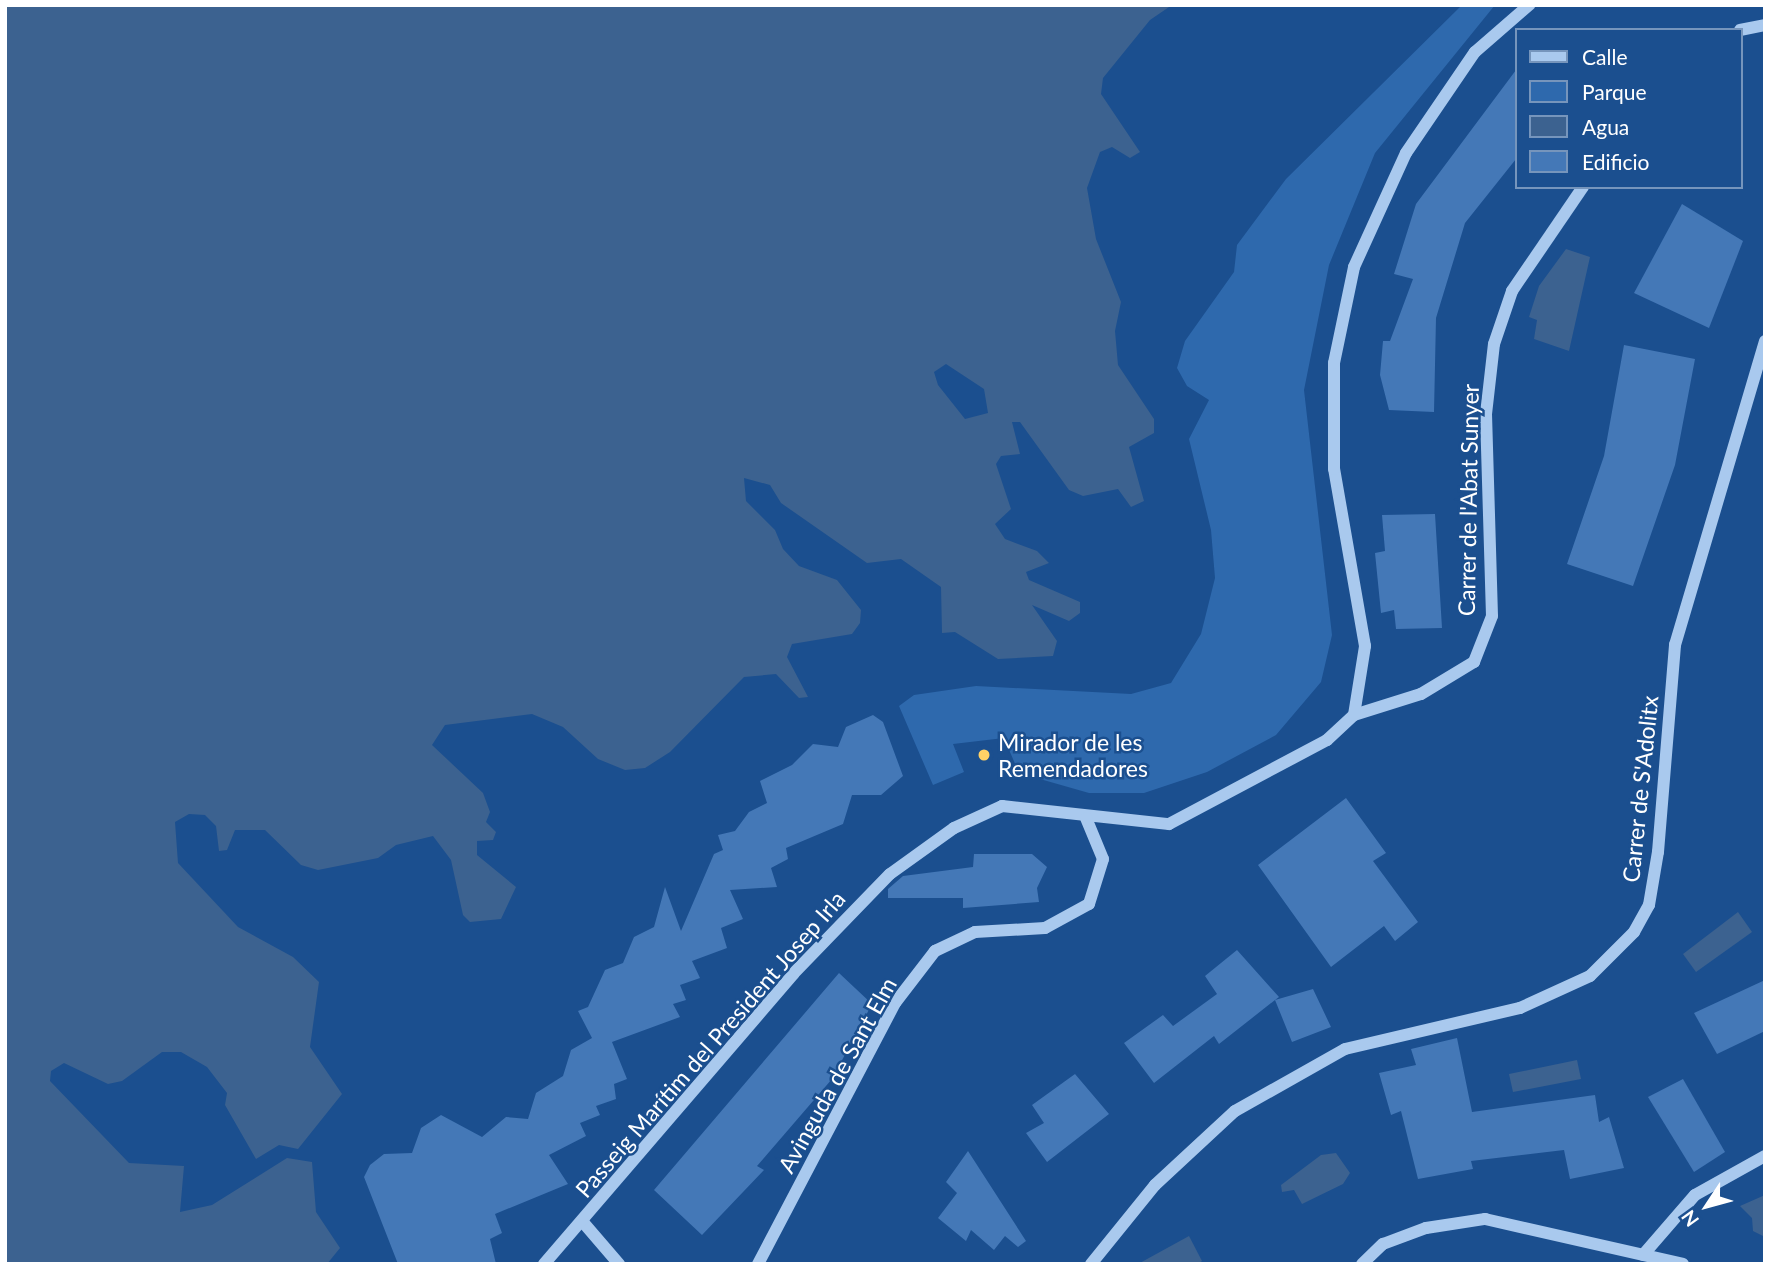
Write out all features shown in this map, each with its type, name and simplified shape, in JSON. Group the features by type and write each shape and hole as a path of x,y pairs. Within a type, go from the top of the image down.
{"street":[{"path":"1354,715 1365,646 1334,470 1334,363 1354,267 1406,153 1475,51 1529,5"},
{"path":"1742,30 1765,25"},
{"name":"Carrer de l'Abat Sunyer","path":"1354,715 1421,694 1474,662 1492,616 1486,414 1494,344 1512,291 1582,189"},
{"name":"Carrer de S'Adolitx","path":"1091,1264 1155,1185 1236,1111 1345,1049 1520,1008 1590,976 1634,932 1649,905 1658,852 1675,645 1765,341"},
{"name":"Passeig Marítim del President Josep Irla","path":"544,1264 793,974 890,874 954,828 1002,806 1086,818 1169,824 1327,740 1354,715"},
{"name":"Avinguda de Sant Elm","path":"758,1264 895,1003 935,951 975,932 1045,928 1089,904 1103,859 1086,818"},
{"path":"1643,1255 1695,1195 1765,1156"},
{"path":"1362,1264 1383,1244 1426,1228 1485,1219 1683,1264"},
{"path":"582,1222 619,1264"}],"green space":[{"path":"1462,5 1495,5 1375,153 1329,265 1304,390 1332,635 1321,682 1276,735 1207,772 1144,793 1089,793 1019,773 1004,738 953,744 964,772 933,785 899,706 914,695 976,686 1131,694 1171,683 1201,634 1215,578 1211,530 1189,439 1209,400 1187,386 1177,368 1185,341 1234,272 1237,245 1286,179"}],"water":[{"path":"5,5 1172,5 1150,20 1103,78 1101,94 1140,152 1130,158 1112,147 1100,152 1087,188 1096,239 1121,302 1115,331 1118,365 1154,419 1154,433 1129,447 1144,501 1131,507 1118,489 1083,496 1069,490 1020,422 1012,422 1020,454 1001,456 996,464 1011,509 995,524 1005,539 1037,551 1049,563 1026,572 1029,580 1080,602 1080,613 1069,621 1032,605 1057,641 1053,656 998,659 955,632 942,633 941,587 901,559 867,563 781,503 770,485 744,478 746,501 775,530 783,549 799,566 837,580 861,610 860,623 852,634 792,644 787,657 808,697 799,698 776,674 744,677 670,752 645,768 625,770 598,759 563,727 532,714 445,725 432,745 483,793 490,812 486,822 496,832 493,840 477,841 477,855 516,887 501,919 470,922 463,915 451,860 433,836 396,845 378,858 318,870 301,865 265,830 235,830 227,850 219,851 216,826 205,815 189,814 175,822 178,863 238,927 293,957 319,982 310,1047 342,1094 298,1149 279,1145 256,1159 225,1105 227,1093 207,1067 181,1052 162,1052 122,1081 108,1084 64,1063 51,1071 50,1081 129,1163 184,1166 180,1212 212,1205 287,1158 312,1162 316,1212 340,1248 327,1264 5,1264","holes":["946,364 984,389 988,413 965,419 938,385 934,372"]},
{"path":"1566,249 1590,257 1569,351 1534,339 1537,320 1529,317 1539,286"},
{"path":"1738,912 1752,932 1696,972 1683,954"},
{"path":"1577,1060 1581,1079 1513,1092 1509,1074"},
{"path":"1336,1153 1350,1173 1343,1184 1302,1204 1294,1190 1282,1192 1281,1185 1321,1155"},
{"path":"1765,1195 1763,1236 1753,1231 1752,1218 1740,1206"},
{"path":"1189,1236 1202,1261 1198,1264 1138,1264"}],"building":[{"path":"1514,73 1514,162 1465,223 1436,318 1434,412 1389,410 1380,375 1383,341 1390,341 1413,279 1394,274 1416,204"},
{"path":"1682,204 1743,241 1709,328 1634,293"},
{"path":"1624,345 1695,359 1675,465 1633,586 1567,564 1604,456"},
{"path":"1435,514 1442,628 1396,629 1394,610 1381,613 1375,553 1385,551 1382,515"},
{"path":"873,715 883,722 903,776 881,795 852,795 843,824 786,848 788,859 771,868 777,887 730,890 743,919 721,928 727,948 692,961 700,978 680,985 686,1000 673,1004 680,1017 612,1042 627,1079 614,1084 616,1099 596,1106 600,1115 580,1123 586,1136 549,1155 568,1184 495,1214 502,1233 490,1239 496,1264 398,1264 364,1177 370,1165 384,1154 412,1153 421,1128 441,1115 482,1137 506,1117 528,1119 536,1093 563,1076 571,1050 592,1038 578,1011 588,1007 605,970 623,963 634,937 654,927 665,887 681,931 714,854 723,850 718,835 735,831 749,812 767,803 760,781 792,765 813,744 838,747 846,727"},
{"path":"1346,798 1386,853 1373,861 1418,922 1395,941 1384,926 1331,967 1258,865"},
{"path":"974,854 1032,854 1047,867 1037,888 1039,902 963,908 963,898 888,898 888,889 903,876 973,867"},
{"path":"1237,950 1279,997 1219,1044 1214,1036 1154,1083 1124,1043 1163,1015 1173,1026 1217,994 1205,976"},
{"path":"839,973 872,1004 832,1079 757,1166 764,1170 702,1235 654,1190"},
{"path":"1765,980 1765,1031 1717,1054 1694,1013"},
{"path":"1313,989 1331,1027 1292,1042 1275,1000"},
{"path":"1457,1038 1472,1112 1595,1095 1599,1122 1609,1117 1624,1168 1570,1179 1564,1150 1471,1161 1473,1169 1418,1179 1401,1111 1391,1115 1379,1073 1416,1065 1411,1049"},
{"path":"1075,1074 1109,1114 1047,1162 1026,1133 1044,1123 1032,1105"},
{"path":"1683,1079 1725,1152 1694,1172 1648,1097"},
{"path":"968,1151 1026,1241 1018,1247 1005,1236 994,1250 971,1230 966,1241 938,1218 957,1193 946,1182"}],"place":[{"name":"Mirador de les Remendadores","path":"984,755"}]}
